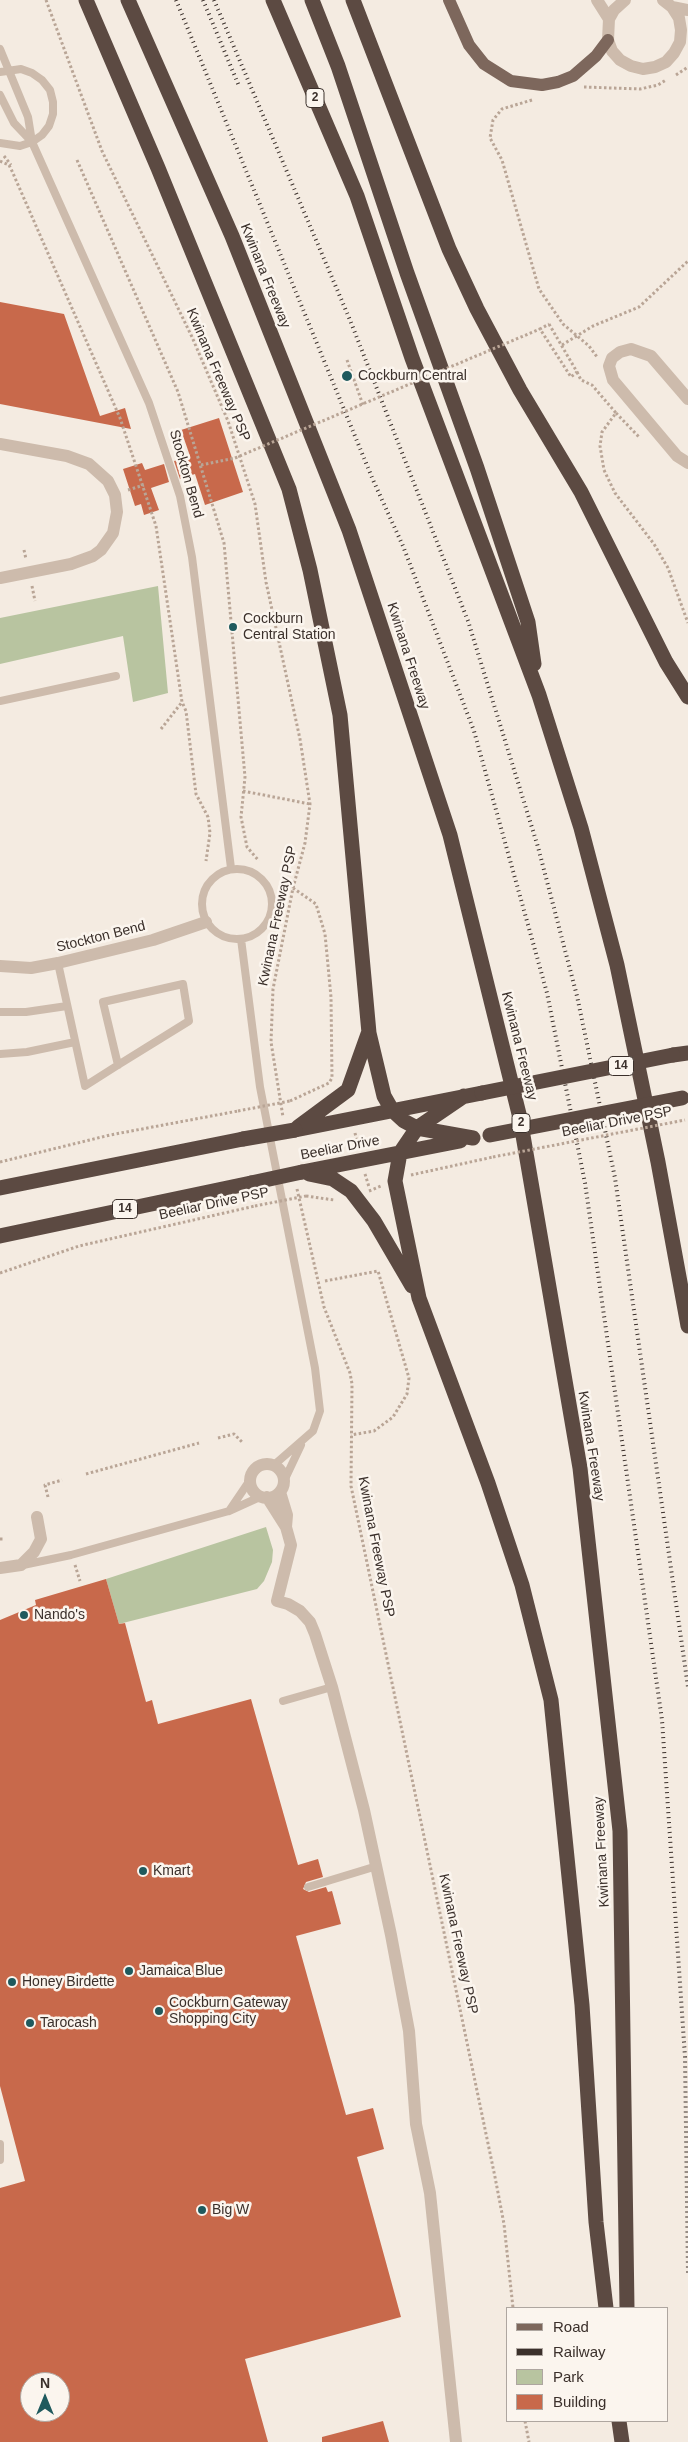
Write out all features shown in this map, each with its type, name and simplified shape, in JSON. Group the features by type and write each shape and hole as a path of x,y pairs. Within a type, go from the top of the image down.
{"highway":[{"path":"86,0 158,168 289,490 310,570 340,715 369,1033 384,1096 392,1110 404,1121 417,1128 473,1138"},
{"name":"Kwinana Freeway","path":"128,0 232,236 349,530 450,835 520,1118 580,1468 620,1832 627,2307"},
{"name":"2","path":"273,0 357,196 412,358 539,695 581,828 617,965 658,1162 688,1326"},
{"path":"312,0 338,66 477,468 528,622 539,695"},
{"path":"353,0 449,248 477,309 520,390 581,492 666,662 688,697"},
{"path":"295,1130 348,1090 369,1033"},
{"name":"Beeliar Drive","path":"0,1188 680,1054"},
{"path":"464,1096 417,1128 400,1153 395,1181 419,1298 488,1483 522,1585 551,1700 582,2004 596,2222 606,2307"},
{"name":"Beeliar Drive","path":"0,1236 251,1182 299,1178 361,1161 685,1098"},
{"path":"299,1178 333,1179 351,1191 374,1221 419,1298"},
{"path":"619,2422 622,2442"},
{"path":"628,2422 628,2442"}],"main road":[{"path":"449,0 470,45 484,64 511,80 542,85 558,82 573,76 596,56 608,40"}],"street":[{"path":"597,0 609,19"},
{"path":"626,0 614,10 609,19 608,40 612,51 620,60 631,66 643,69 655,67 666,62 684,41 680,24 667,4"},
{"path":"667,4 688,10"},
{"path":"688,399 651,356 631,349 620,352 612,358 609,366 613,380 677,456 688,463"},
{"path":"0,444 82,460 104,476 120,493 113,533 101,550 93,556 71,564 0,578"},
{"name":"Stockton Bend","path":"0,966 31,968 58,963 153,940 206,922"},
{"path":"286,1527 264,1497 253,1490 250,1480 252,1474 259,1466 274,1465 281,1472 288,1515 286,1527 290,1555 278,1601 295,1607 310,1622 332,1687 376,1866 409,2031 414,2109 430,2193 456,2442"},
{"path":"264,1497 282,1486"},
{"path":"0,1568 21,1565 34,1552 41,1539 37,1517"}],"lane":[{"name":"Stockton Bend","path":"0,50 28,117 32,142 149,403 180,496 192,557 231,868"},
{"path":"0,72 8,69 21,69 32,73 42,80 50,90 53,102 53,114 49,126 42,135 32,142 20,146 0,142"},
{"name":"Stockton Bend","path":"0,95 14,123 32,142"},
{"path":"0,701 116,676"},
{"path":"231,868 253,872 262,879 272,899 270,915 261,930 241,939 230,939 221,935 206,922 201,900 204,888 220,872 231,868"},
{"path":"241,939 260,1087 318,1389 320,1411 313,1431 302,1444 274,1465"},
{"path":"58,963 85,1086 189,1021 183,984 103,1002 118,1065"},
{"path":"0,1012 33,1012 67,1006"},
{"path":"0,1054 27,1052 75,1042"},
{"path":"282,1486 302,1444"},
{"path":"229,1511 250,1480"},
{"path":"21,1565 71,1554 229,1511 264,1497"},
{"path":"283,1701 332,1687"},
{"path":"308,1887 376,1866"},
{"path":"0,2144 0,2160"}],"path":[{"name":"Kwinana Freeway PSP","path":"46,0 102,151 192,337 228,421 255,504 266,582 300,739 310,804 304,843 276,969 271,1019 271,1042 284,1119"},
{"path":"576,88 607,86 640,89 658,85 688,67"},
{"path":"537,100 518,103 502,109 494,120 490,138 504,168 539,289 563,324 576,337 589,346 597,358 598,365"},
{"path":"0,152 12,165"},
{"path":"77,160 178,392 224,543 245,777 241,817 247,847 259,861"},
{"path":"0,161 9,166 12,171 49,260 120,418 144,485 158,535 182,702 186,711 196,794 208,817 210,833 206,861"},
{"path":"562,346 571,338 576,337 592,326 639,307 688,261"},
{"path":"201,466 235,458 549,324 581,380 596,389 616,413 602,432 600,446 604,470 615,493 654,544 668,568 688,623"},
{"path":"540,329 571,377 577,372"},
{"path":"347,360 363,404"},
{"path":"120,493 144,485"},
{"path":"31,581 35,601"},
{"path":"161,729 182,702"},
{"path":"243,791 310,804"},
{"path":"0,1162 110,1135 290,1101 328,1083 332,1078 331,997 326,934 316,904 293,888"},
{"path":"352,1119 361,1161 370,1190"},
{"name":"Beeliar Drive PSP","path":"406,1176 493,1157 685,1120"},
{"name":"Kwinana Freeway PSP","path":"299,1178 324,1307 350,1373 352,1384 351,1486 495,2177 504,2224 513,2307"},
{"name":"Beeliar Drive PSP","path":"0,1273 79,1246 255,1206 306,1196 335,1200 340,1205"},
{"path":"325,1281 378,1271 408,1372 409,1384 401,1405 393,1417 374,1431 351,1435"},
{"path":"218,1438 234,1434 242,1442"},
{"path":"86,1474 199,1443"},
{"path":"48,1497 45,1485 62,1480"},
{"path":"74,1564 80,1581"},
{"path":"525,2422 529,2442"}],"green space":[{"path":"158,586 168,693 133,702 123,636 0,664 0,618"},
{"path":"266,1527 273,1550 272,1562 264,1581 257,1589 119,1624 106,1579"}],"building":[{"path":"0,302 64,314 100,416 125,408 131,429 0,404"},
{"path":"219,418 243,492 205,505 195,474 180,479 174,461 190,456 181,430"},
{"path":"142,463 145,470 164,464 169,482 151,488 159,510 144,515 141,504 135,506 123,469"},
{"name":"Cockburn Gateway Shopping City","path":"106,1579 119,1624 125,1623 146,1702 152,1700 158,1724 251,1699 298,1865 318,1859 323,1877 306,1882 303,1889 309,1892 326,1887 328,1892 332,1891 341,1924 296,1936 346,2115 373,2108 384,2149 357,2157 401,2317 245,2359 268,2442 0,2442 0,2188 25,2181 0,2086 0,1620 36,1605 35,1600"},
{"path":"383,2421 389,2442 322,2442 322,2437"}],"railway":[{"path":"176,0 373,480 403,546 474,731 547,993 585,1183 662,1720 685,2057 688,2273"},
{"path":"203,0 239,86"},
{"path":"214,0 350,320 468,621 538,847 577,996 615,1178 688,1687"}],"place":[{"name":"Cockburn Central","path":"347,376"},
{"name":"Cockburn Central Station","path":"233,627"},
{"name":"Nando's","path":"24,1615"},
{"name":"Kmart","path":"143,1871"},
{"name":"Jamaica Blue","path":"129,1971"},
{"name":"Honey Birdette","path":"12,1982"},
{"name":"Cockburn Gateway Shopping City","path":"159,2011"},
{"name":"Tarocash","path":"30,2023"},
{"name":"Big W","path":"202,2210"}]}
